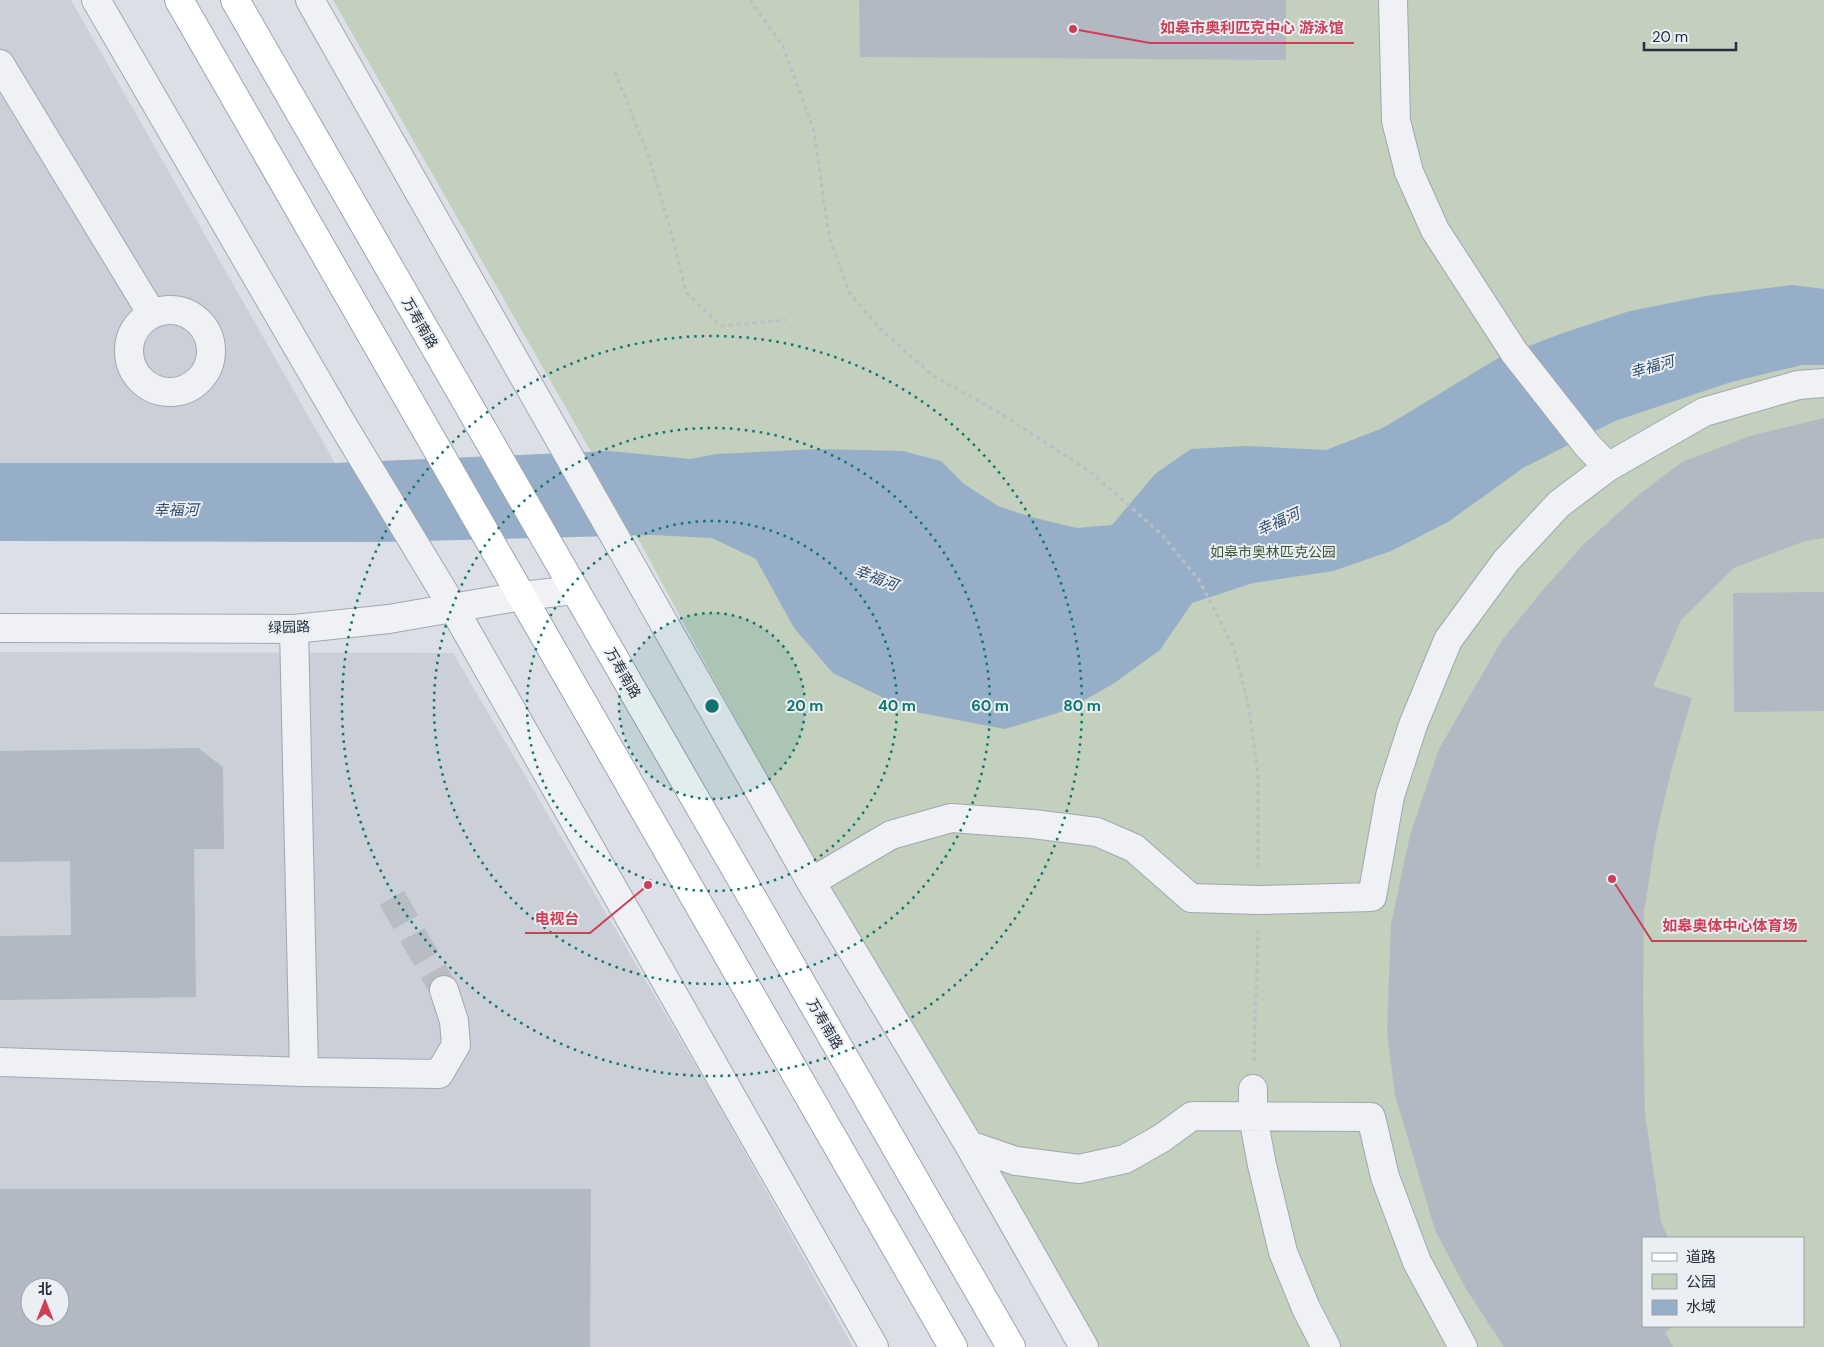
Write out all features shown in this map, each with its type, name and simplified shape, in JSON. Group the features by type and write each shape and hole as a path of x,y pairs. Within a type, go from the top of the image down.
{"main road":[{"path":"179,0 953,1347"},
{"name":"万寿南路","path":"235,0 1011,1347"}],"street":[{"path":"96,0 341,422 454,609 874,1347"},
{"path":"310,0 810,882 969,1145 1084,1347"},
{"path":"1393,0 1396,121 1409,172 1434,230 1514,352 1587,445 1608,468"},
{"path":"0,64 152,314"},
{"path":"810,882 891,835 951,818 1033,824 1097,832 1134,848 1191,898 1258,900 1372,897 1390,796 1413,725 1448,640 1506,561 1559,504 1608,468 1704,412 1798,385 1824,383"},
{"name":"绿园路","path":"0,628 294,629 389,619 522,596 575,590"},
{"path":"294,629 304,1072"},
{"path":"0,1062 304,1072 439,1074 456,1045 454,1021 444,990"},
{"path":"1253,1089 1253,1117 1262,1165 1283,1252 1306,1308 1326,1347"},
{"path":"969,1145 1016,1161 1079,1169 1125,1159 1162,1138 1192,1116 1371,1117 1385,1177 1417,1262 1463,1347"}],"path":[{"path":"750,0 783,46 814,131 829,236 849,292 879,328 932,375 1000,413 1092,473 1162,535 1199,580 1234,648 1250,708 1258,774 1259,924 1253,1089"},
{"path":"615,72 649,156 686,292 721,326 786,320"}],"shaded area":[{"path":"0,0 71,0 335,463 0,463"},
{"path":"0,652 453,653 717,1102 853,1347 0,1347"}],"green space":[{"name":"如皋市奥林匹克公园","path":"333,0 1824,0 1824,1347 1100,1347 817,870 594,457"}],"water":[{"name":"幸福河","path":"1792,285 1824,289 1824,365 1802,365 1731,382 1615,421 1523,468 1448,522 1391,551 1333,571 1253,583 1192,603 1160,650 1113,684 1067,710 1005,729 910,711 833,673 794,628 756,559 712,538 652,535 379,542 0,541 0,463 335,463 609,451 691,459 716,454 818,449 903,451 941,461 964,484 998,506 1031,517 1077,528 1112,525 1155,474 1191,449 1246,446 1326,450 1383,428 1500,357 1563,333 1630,311 1705,296"}],"building":[{"path":"859,0 1286,0 1286,60 860,57"},
{"path":"1824,418 1824,538 1805,541 1734,568 1681,620 1653,686 1692,698 1671,771 1656,836 1644,912 1645,1114 1661,1222 1668,1237 1642,1237 1642,1327 1672,1327 1665,1332 1673,1347 1504,1347 1466,1289 1435,1230 1395,1095 1387,1032 1391,924 1410,835 1439,749 1502,640 1543,590 1583,545 1636,497 1682,462 1750,436"},
{"path":"1824,592 1824,711 1734,712 1733,593"},
{"path":"198,748 223,767 224,849 194,849 196,997 0,1000 0,936 71,935 70,861 0,862 0,751"},
{"path":"0,1189 591,1189 590,1347 0,1347"}],"tunnel":[{"path":"392,898 444,990"}],"place":[{"name":"如皋市奥利匹克中心 游泳馆","path":"1073,29"},
{"name":"如皋奥体中心体育场","path":"1612,879"},
{"name":"电视台","path":"648,885"}]}
